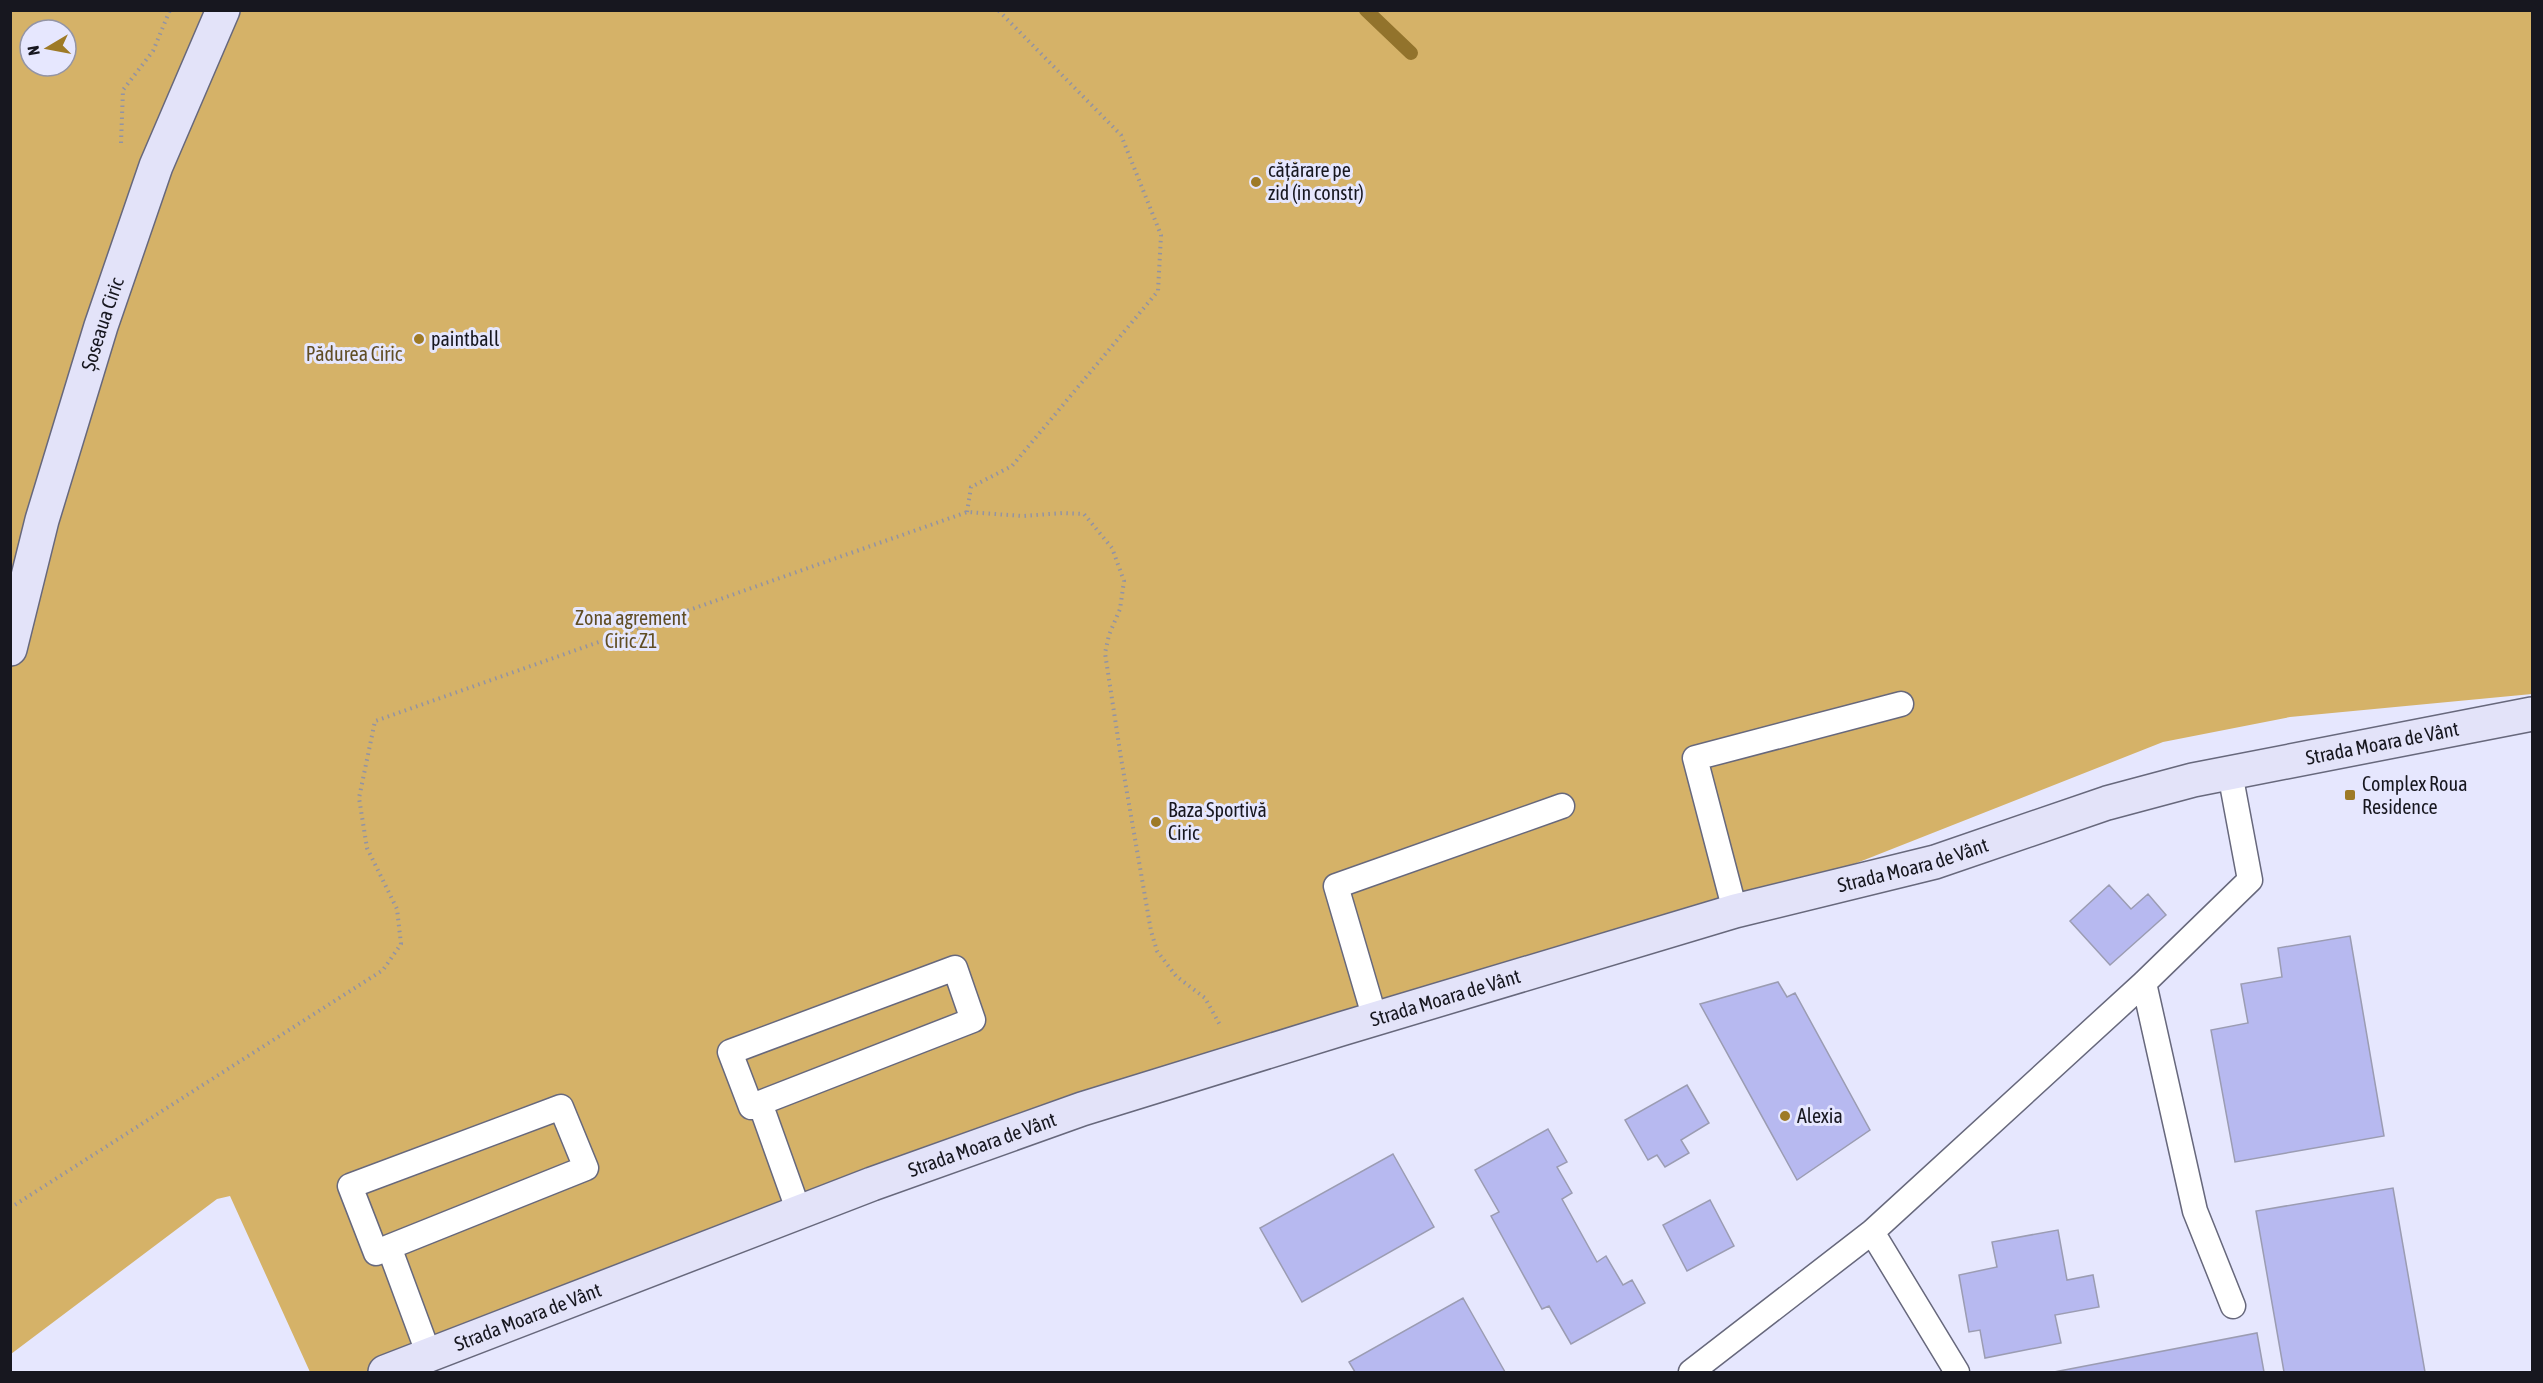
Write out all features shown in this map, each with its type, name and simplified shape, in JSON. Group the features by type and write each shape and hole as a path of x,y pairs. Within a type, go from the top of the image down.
{"main road":[{"name":"Șoseaua Ciric","path":"10,649 42,520 101,326 156,166 223,10"},
{"name":"Strada Moara de Vânt","path":"385,1372 799,1212 1082,1109 1375,1019 1735,911 1935,861 2107,803 2193,780 2532,714"}],"lane":[{"path":"1735,911 1695,758 1901,704"},
{"path":"1691,1372 1872,1232 2144,983 2250,880 2230,774"},
{"path":"1375,1019 1336,886 1562,806"},
{"path":"955,968 973,1020 760,1103 752,1107 730,1052 955,968"},
{"path":"2144,983 2195,1210 2233,1306"},
{"path":"760,1103 799,1212"},
{"path":"561,1107 586,1168 389,1247 376,1253 350,1186 561,1107"},
{"path":"1872,1232 1957,1372"},
{"path":"389,1247 429,1355"}],"path":[{"path":"121,145 123,90 153,51 170,10"},
{"path":"967,512 971,487 1012,466 1158,291 1161,235 1121,135 998,10"},
{"path":"10,1208 383,970 400,944 397,909 367,848 359,798 375,721 967,512 1023,516 1084,514 1112,548 1124,581 1120,609 1109,635 1105,653 1151,931 1157,951 1176,976 1205,998 1240,1061"}],"green space":[{"name":"Zona agrement Ciric Z1","path":"11,11 2532,11 2532,694 2290,717 2163,742 1735,911 1261,1048 432,1372 310,1372 230,1196 217,1199 11,1354"}],"building":[{"path":"2109,885 2131,909 2148,894 2166,915 2110,965 2070,921"},
{"path":"2350,936 2384,1136 2235,1162 2211,1030 2248,1023 2241,984 2282,977 2278,948"},
{"path":"1778,982 1787,997 1795,993 1870,1130 1797,1180 1700,1004"},
{"path":"1687,1085 1709,1123 1681,1140 1689,1153 1665,1167 1657,1155 1648,1160 1625,1120"},
{"path":"1548,1129 1567,1162 1557,1167 1572,1193 1562,1199 1597,1262 1606,1256 1623,1285 1632,1280 1645,1303 1571,1344 1549,1306 1542,1309 1491,1216 1499,1212 1475,1170"},
{"path":"1393,1154 1434,1227 1302,1302 1260,1228"},
{"path":"2393,1188 2425,1372 2284,1372 2256,1211"},
{"path":"1710,1200 1734,1246 1687,1271 1663,1225"},
{"path":"2058,1230 2067,1280 2093,1275 2099,1307 2055,1315 2061,1343 1985,1358 1980,1330 1969,1332 1959,1275 1997,1267 1992,1242"},
{"path":"1463,1298 1505,1372 1355,1372 1349,1362"},
{"path":"2257,1333 2264,1372 2054,1372"}],"waterway":[{"path":"1366,10 1411,53"}],"place":[{"name":"cățărare pe zid (in constr)","path":"1256,182"},
{"name":"paintball","path":"419,339"},
{"name":"Complex Roua Residence","path":"2350,795"},
{"name":"Baza Sportivă Ciric","path":"1156,822"},
{"name":"Alexia","path":"1785,1116"}],"park label":[{"name":"Pădurea Ciric","path":"354,354"}]}
